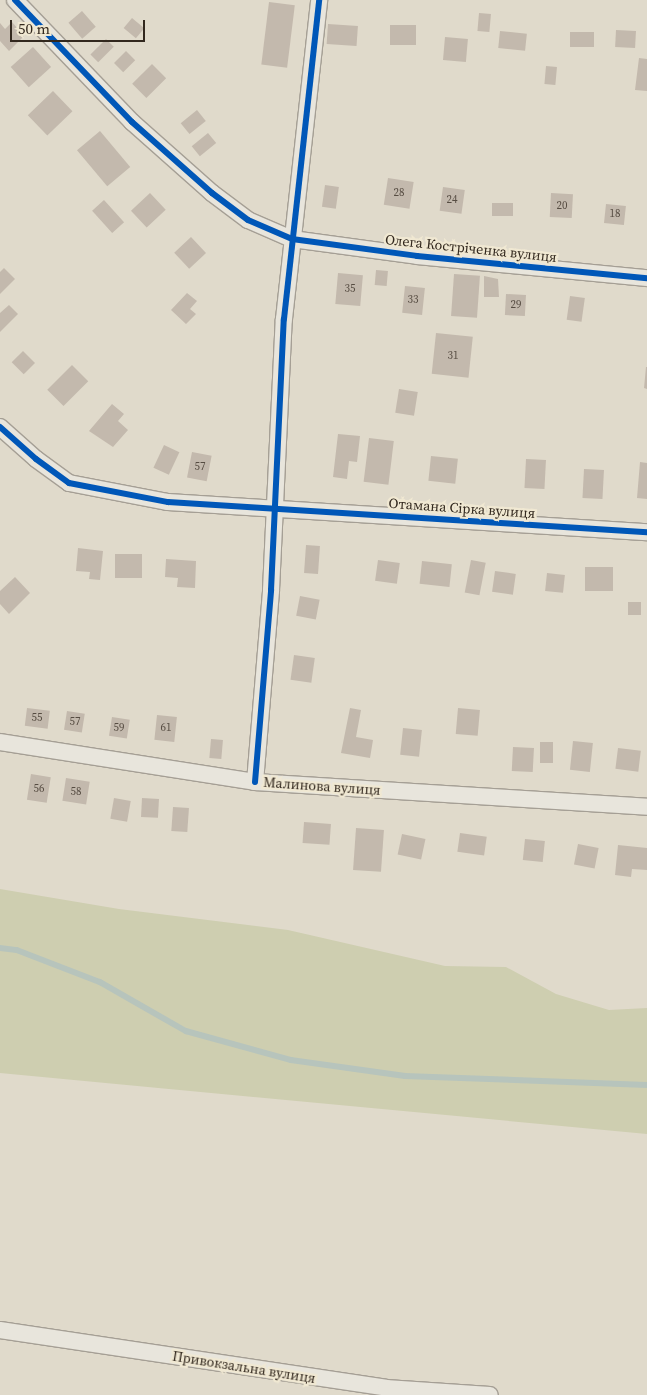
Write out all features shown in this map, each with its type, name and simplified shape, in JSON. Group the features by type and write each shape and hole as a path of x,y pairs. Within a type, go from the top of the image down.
{"street":[{"name":"Олега Костріченка вулиця","path":"15,0 132,122 212,193 248,220 292,239 417,256 647,278"},
{"path":"255,782 275,509 277,431 292,239 319,0"},
{"name":"Отамана Сірка вулиця","path":"0,427 36,459 69,484 168,502 647,532"},
{"name":"Малинова вулиця","path":"0,742 255,782 647,807"},
{"name":"Привокзальна вулиця","path":"0,1330 386,1388 490,1395"}],"green space":[{"path":"0,889 119,909 288,930 445,966 506,967 556,994 609,1010 647,1008 647,1134 0,1073"}],"building":[{"path":"269,2 295,5 287,68 261,65"},
{"path":"82,11 96,27 82,39 68,23"},
{"path":"479,13 491,14 489,32 477,31"},
{"path":"132,18 144,28 136,38 124,28"},
{"path":"12,22 24,36 9,51 0,41 0,23 5,29"},
{"path":"328,24 358,26 357,46 327,44"},
{"path":"390,25 416,25 416,45 390,45"},
{"path":"616,30 636,31 635,48 615,47"},
{"path":"500,31 527,34 525,51 498,48"},
{"path":"570,32 594,32 594,47 570,47"},
{"path":"445,37 468,39 466,62 443,60"},
{"path":"106,39 114,47 98,62 90,55"},
{"path":"33,47 51,67 29,87 11,67"},
{"path":"126,51 135,60 123,72 114,63"},
{"path":"639,58 647,59 647,91 635,90"},
{"path":"152,64 166,78 146,98 132,84"},
{"path":"546,66 557,67 555,85 544,84"},
{"path":"53,91 72,111 47,135 28,115"},
{"path":"197,110 206,121 189,134 181,123"},
{"path":"100,131 130,167 107,186 77,150"},
{"path":"208,133 216,143 200,156 192,146"},
{"path":"388,178 414,182 409,209 384,205"},
{"path":"325,185 339,187 336,209 322,207"},
{"path":"443,187 465,190 461,214 440,211"},
{"path":"150,193 166,210 147,228 131,211"},
{"path":"551,193 573,194 572,218 550,217"},
{"path":"104,200 124,222 112,233 92,211"},
{"path":"492,203 513,203 513,216 492,216"},
{"path":"606,204 626,206 624,225 604,223"},
{"path":"191,237 206,253 189,269 174,253"},
{"path":"4,268 15,279 0,294 0,272"},
{"path":"376,270 388,271 387,286 375,285"},
{"path":"338,273 363,275 360,306 335,304"},
{"path":"454,274 480,276 477,318 451,316"},
{"path":"484,276 498,279 499,297 484,297"},
{"path":"405,286 425,288 422,315 402,313"},
{"path":"187,293 197,301 190,309 196,314 186,324 171,310"},
{"path":"506,294 526,295 525,316 505,315"},
{"path":"570,296 585,298 582,322 567,320"},
{"path":"9,305 18,314 0,332 0,313"},
{"path":"436,333 473,337 469,378 432,374"},
{"path":"23,351 35,363 24,374 12,362"},
{"path":"72,365 88,381 64,406 47,390"},
{"path":"647,367 647,389 644,388"},
{"path":"399,389 418,392 414,416 395,413"},
{"path":"112,404 124,414 118,421 128,430 113,447 89,431"},
{"path":"338,434 360,436 357,462 349,461 347,479 333,477"},
{"path":"369,438 394,441 388,485 364,482"},
{"path":"164,445 179,452 169,475 153,468"},
{"path":"192,452 212,456 207,481 187,478"},
{"path":"431,456 458,459 455,484 428,481"},
{"path":"526,459 546,460 544,489 524,488"},
{"path":"640,462 647,463 647,499 637,498"},
{"path":"584,469 604,470 602,499 582,498"},
{"path":"306,545 320,546 318,574 304,573"},
{"path":"78,548 103,551 100,580 89,579 90,572 76,571"},
{"path":"115,554 142,554 142,578 115,578"},
{"path":"166,559 196,561 195,588 177,587 178,578 165,577"},
{"path":"378,560 400,563 397,584 375,581"},
{"path":"471,560 486,563 479,595 465,592"},
{"path":"422,561 452,564 449,587 420,584"},
{"path":"585,567 613,567 613,591 585,591"},
{"path":"495,571 516,574 513,595 492,592"},
{"path":"547,573 565,575 563,593 545,591"},
{"path":"15,577 30,593 9,614 0,604 0,591"},
{"path":"300,596 320,600 316,619 296,616"},
{"path":"628,602 641,602 641,615 628,615"},
{"path":"294,655 315,658 311,683 291,680"},
{"path":"27,708 50,711 48,729 25,726"},
{"path":"350,708 361,710 356,737 373,740 370,758 341,753"},
{"path":"458,708 480,710 478,736 456,734"},
{"path":"67,711 85,714 82,733 64,730"},
{"path":"157,715 177,717 174,742 154,740"},
{"path":"112,717 130,720 127,739 109,736"},
{"path":"403,728 422,730 419,757 400,755"},
{"path":"211,739 223,740 221,759 209,758"},
{"path":"573,741 593,743 590,772 570,770"},
{"path":"540,742 553,742 553,763 540,763"},
{"path":"513,747 534,748 533,772 512,771"},
{"path":"618,748 641,751 638,772 615,769"},
{"path":"31,774 51,777 47,803 27,800"},
{"path":"66,778 90,782 86,804 62,801"},
{"path":"114,798 131,801 127,822 110,819"},
{"path":"142,798 159,799 158,818 141,817"},
{"path":"173,807 189,808 187,832 171,831"},
{"path":"304,822 331,824 329,845 303,843"},
{"path":"356,828 384,830 381,872 353,870"},
{"path":"460,833 487,837 484,856 457,852"},
{"path":"402,834 425,839 421,860 398,855"},
{"path":"525,839 545,841 543,862 523,860"},
{"path":"578,844 599,848 595,869 574,865"},
{"path":"618,845 647,848 647,870 632,869 631,877 615,875"}],"waterway":[{"path":"0,948 17,950 100,982 186,1031 291,1060 405,1076 647,1085"}],"cycle path":[{"path":"15,0 132,122 212,193 248,220 292,239 417,256 647,278"},
{"path":"255,782 271,590 284,319 319,0"},
{"path":"0,427 36,459 69,483 168,502 647,532"}]}
